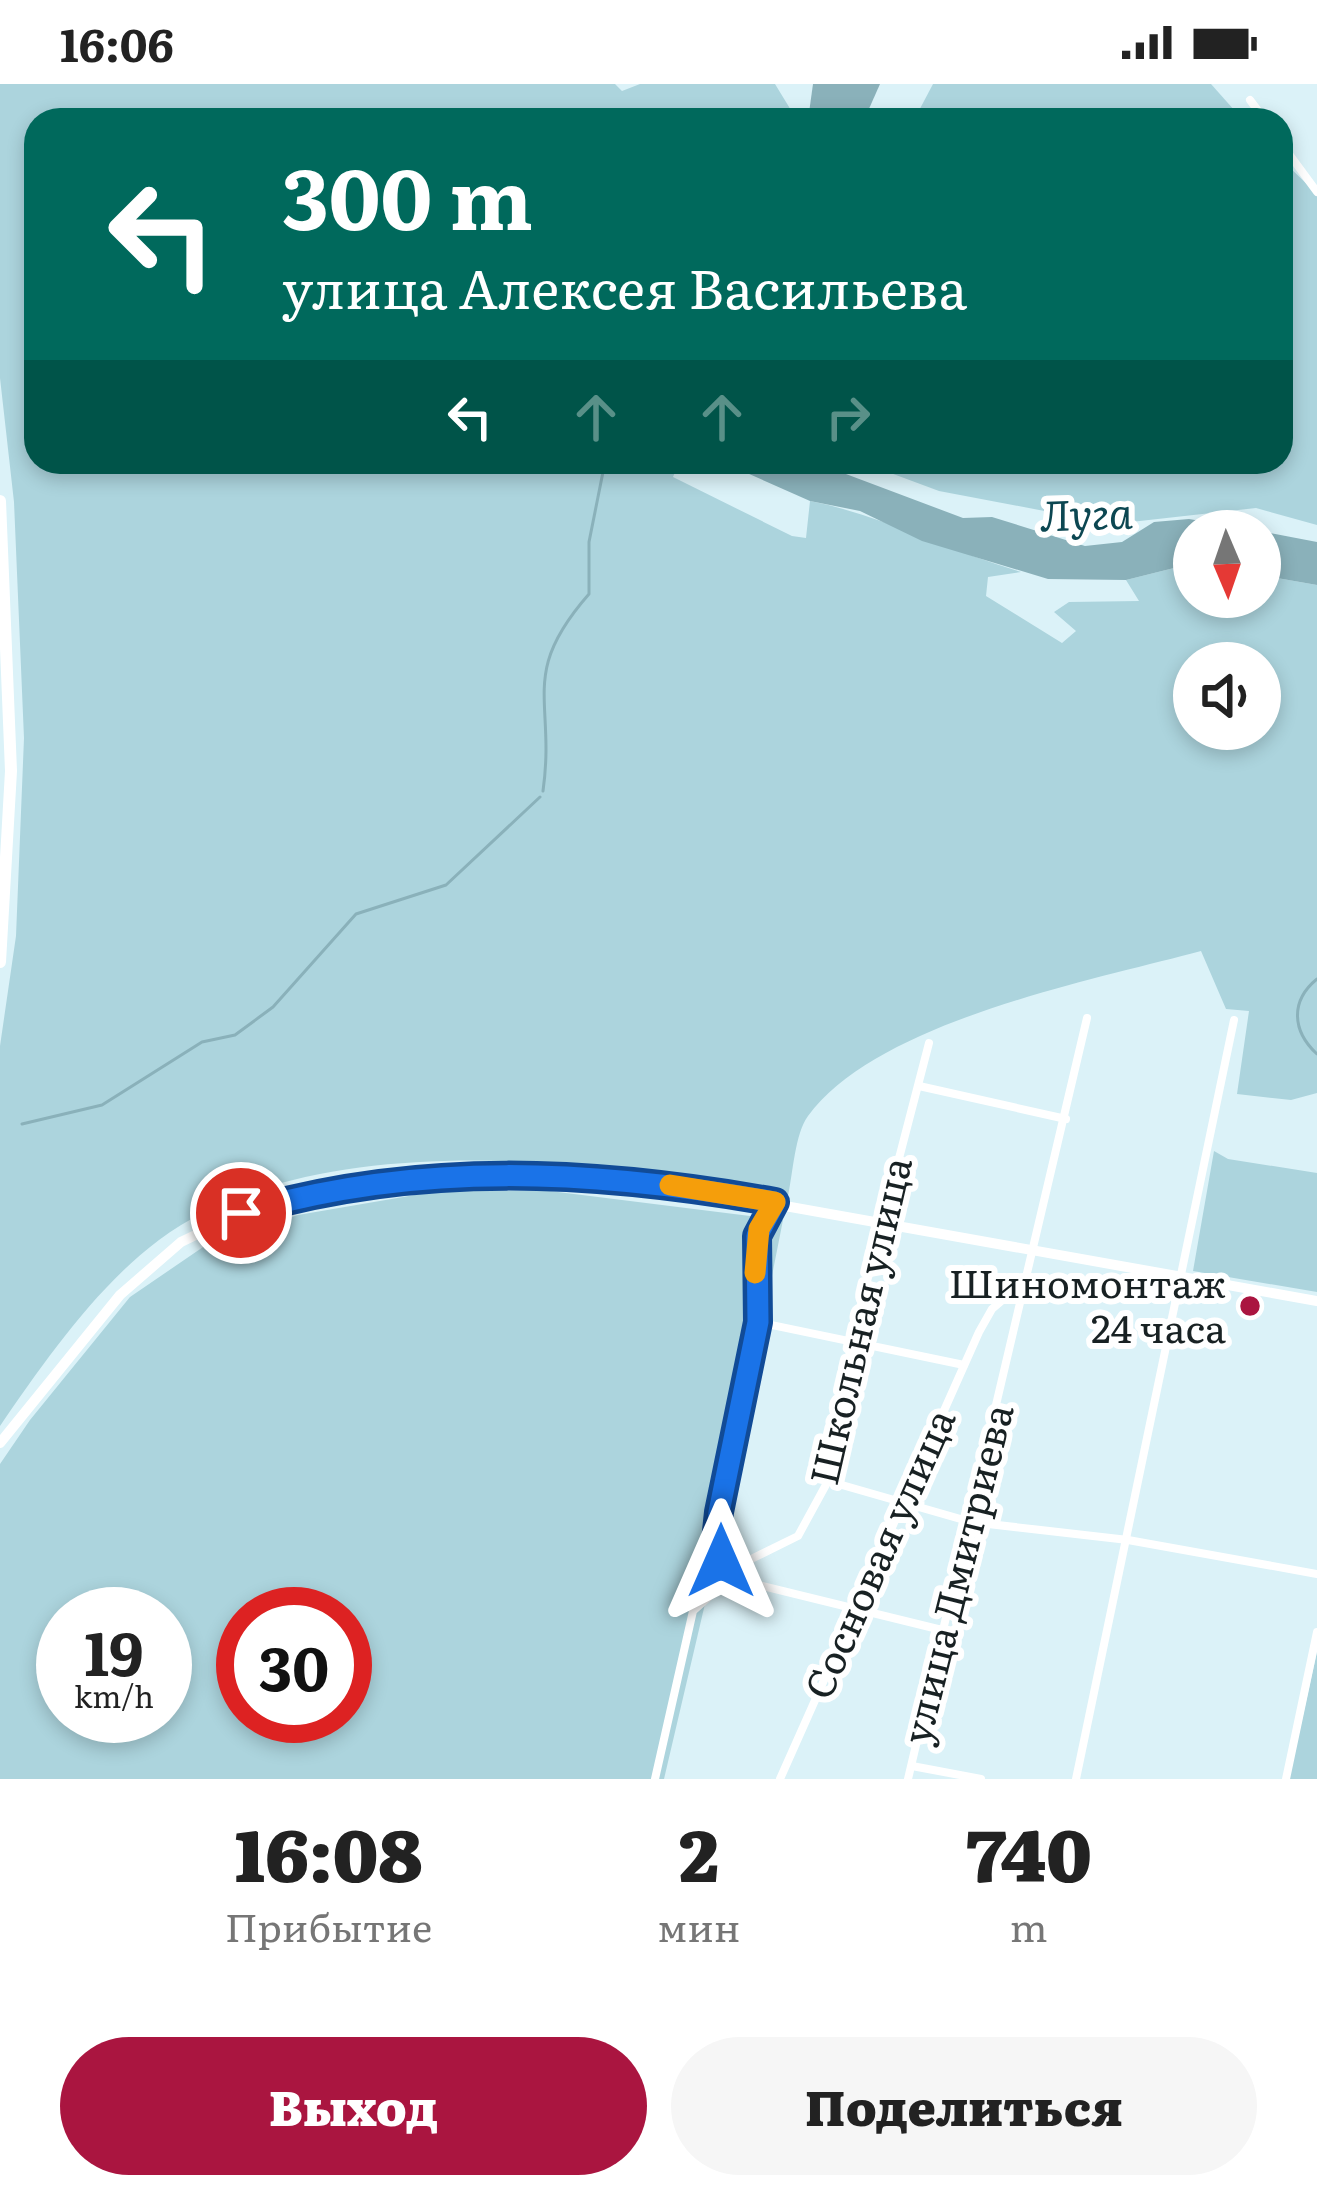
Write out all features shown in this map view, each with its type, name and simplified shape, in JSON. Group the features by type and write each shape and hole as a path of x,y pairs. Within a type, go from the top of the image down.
{"highway":[{"path":"0,501 11,748 0,962"}],"main road":[{"path":"0,1443 141,1274 181,1242 241,1213 404,1178 510,1172 634,1179 1317,1301"}],"street":[{"path":"1250,100 1256,108"},
{"path":"1293,159 1317,192"},
{"name":"улица Дмитриева","path":"908,1779 1087,1018"},
{"path":"1076,1779 1234,1020"},
{"name":"Школьная улица","path":"743,1563 798,1535 828,1481 852,1340 929,1043"},
{"path":"919,1086 1066,1118"},
{"path":"775,1202 757,1236 758,1322 719,1512 716,1541 721,1572 855,1611 946,1631"},
{"name":"Сосновая улица","path":"780,1779 964,1365 992,1309 1029,1277"},
{"path":"758,1322 964,1365"},
{"path":"828,1481 971,1522 1128,1540 1317,1574"},
{"path":"655,1779 693,1611 741,1574 743,1563 734,1555 721,1561"},
{"path":"1286,1779 1317,1632"},
{"path":"911,1766 981,1779"}],"shaded area":[{"path":"0,84 615,84 622,91 640,84 775,84 790,108 24,108 24,474 674,474 792,536 806,538 810,501 863,515 1021,572 988,577 986,596 1062,643 1076,631 1054,612 1069,602 1139,601 1126,580 1173,568 1173,618 1281,618 1281,579 1317,585 1317,1093 1291,1100 1237,1094 1249,1011 1226,1009 1201,951 989,1009 883,1054 840,1083 808,1116 797,1143 788,1196 636,1171 552,1163 380,1165 299,1179 224,1203 159,1240 136,1259 72,1327 0,1426 0,1046 16,936 24,738 14,502 0,378"},
{"path":"813,84 880,84 869,108 810,108"},
{"path":"933,84 1211,84 1232,108 920,108"},
{"path":"1293,171 1317,194 1317,525 1281,515 1281,510 1256,508 1173,510 1173,517 1113,524 939,491 893,474 1293,474"},
{"path":"749,474 846,474 963,518 992,517 1085,546 1122,542 1154,522 1173,520 1173,568 1126,580 1048,579 922,541 860,511 810,501"},
{"path":"1281,535 1317,542 1317,585 1281,579"},
{"path":"1214,1151 1228,1159 1317,1173 1317,1292 1193,1271"},
{"path":"444,1190 550,1191 783,1220 719,1544 664,1779 0,1779 0,1464 130,1297 209,1243 298,1215"},
{"path":"1317,1652 1317,1779 1289,1779"}],"waterway":[{"path":"543,791 547,668 567,622 589,594 589,542 603,474"},
{"path":"22,1124 102,1105 202,1042 235,1035 273,1007 356,914 446,885 540,797"},
{"path":"1317,979 1302,997 1298,1016 1303,1036 1317,1054"}],"slow traffic":[{"path":"670,1185 775,1202 757,1236 755,1273"}],"place":[{"name":"Шиномонтаж 24 часа","path":"1250,1306"}],"route":[{"path":"241,1213 404,1178 510,1172 634,1179 775,1202 757,1236 758,1322 719,1512 716,1541 721,1561"}],"water label":[{"name":"Луга","path":"1086,515"}]}
